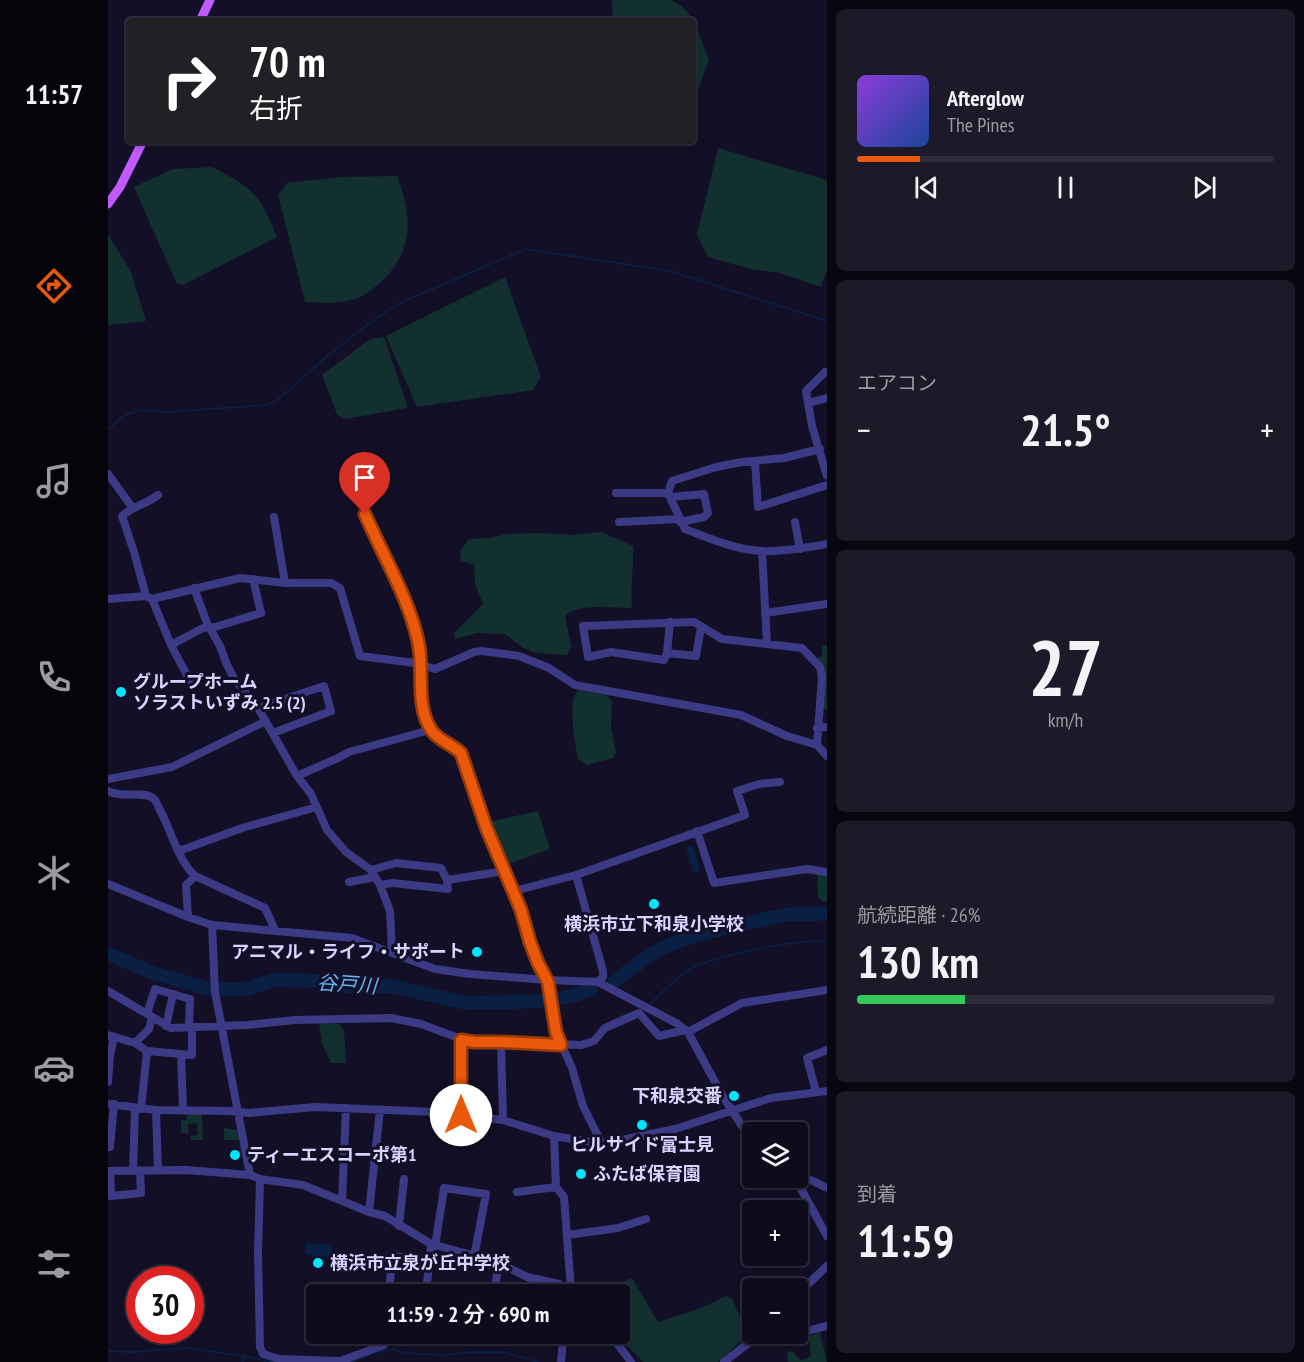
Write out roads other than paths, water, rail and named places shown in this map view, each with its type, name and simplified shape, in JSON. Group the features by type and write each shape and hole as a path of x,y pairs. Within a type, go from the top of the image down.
{"main road":[{"path":"201,18 210,0"},
{"path":"108,204 120,187 142,144"}],"street":[{"path":"825,372 806,391 812,426 827,476"},
{"path":"808,403 827,398"},
{"path":"817,441 827,438"},
{"path":"820,450 784,458 716,467 672,481 669,495 685,529 701,536 762,551 800,549 827,544"},
{"path":"755,462 758,507 827,486"},
{"path":"108,474 132,507"},
{"path":"616,493 704,494 708,513 704,517 679,520 619,522"},
{"path":"158,495 149,502 132,507 122,516 149,598 192,685"},
{"path":"365,514 397,579 419,644 422,705 430,730 437,738 455,747 461,753 486,827 514,891 534,952 548,980 560,1042 572,1068 583,1106 602,1144"},
{"path":"274,517 285,583"},
{"path":"795,522 800,549"},
{"path":"762,551 767,643"},
{"path":"108,598 149,598 240,578 285,583 336,584 340,588 360,656 415,663 435,669 474,652 519,656 549,668 575,685 741,715 787,736 817,745 827,756"},
{"path":"171,645 209,627 261,613 253,579"},
{"path":"194,588 227,666 235,680 258,708 297,776 311,794 327,830 336,843 373,874 380,885 390,911 392,951"},
{"path":"765,613 827,604"},
{"path":"670,622 667,653 664,660 611,652 588,657 583,626 670,622 694,622 722,639 802,648 820,667 822,677 817,745"},
{"path":"667,653 696,656 701,627"},
{"path":"258,708 324,686 331,711 273,734"},
{"path":"108,779 172,767 266,721"},
{"path":"817,728 827,727"},
{"path":"297,776 349,752 430,730"},
{"path":"514,891 576,875 745,815 736,791 759,784 780,782"},
{"path":"108,791 120,796 147,795 153,798 164,817 183,862 195,876 266,908 275,930"},
{"path":"179,851 242,828 317,807"},
{"path":"697,831 714,883 807,869 827,872"},
{"path":"348,882 396,863 441,868 447,880 448,889 393,883 380,885"},
{"path":"447,880 505,871"},
{"path":"576,875 603,971 603,977 598,982"},
{"path":"188,918 186,885 195,876"},
{"path":"108,884 188,918 212,925 352,938 392,951 435,969 548,980 598,982 686,1031 742,1125"},
{"path":"212,925 215,992 250,1175"},
{"path":"108,1083 111,1036 135,1043 147,1051 192,1054 190,999 155,989 149,1029 135,1043"},
{"path":"108,992 171,1028 247,1025 295,1020 391,1018 421,1024 461,1040 474,1042 560,1042 581,1045 590,1043 605,1028 639,1013 659,1036 686,1031 742,1003 827,990"},
{"path":"166,1026 172,994"},
{"path":"461,1040 461,1115"},
{"path":"501,1042 503,1120"},
{"path":"816,1092 807,1058 827,1050"},
{"path":"147,1051 138,1108 136,1171 141,1194 111,1196 109,1171 136,1171 158,1170 250,1175 260,1179 303,1185 369,1212 385,1216 433,1245 498,1262 527,1277 559,1284"},
{"path":"181,1054 183,1110"},
{"path":"108,1147 110,1147 111,1104 156,1110 238,1112 315,1107 436,1112 503,1120 554,1136 602,1144 675,1129 771,1098 827,1091"},
{"path":"342,1201 346,1108"},
{"path":"156,1110 158,1170"},
{"path":"369,1212 380,1110"},
{"path":"554,1136 556,1187 564,1197 571,1284"},
{"path":"260,1179 258,1253 260,1347 263,1354 279,1359 340,1361 384,1344"},
{"path":"399,1226 404,1179"},
{"path":"808,1181 827,1188"},
{"path":"517,1192 556,1187"},
{"path":"427,1284 428,1260 444,1188 486,1194 474,1257"},
{"path":"802,1188 827,1236"},
{"path":"567,1234 618,1228 646,1219"},
{"path":"390,1284 392,1256 428,1260"},
{"path":"496,1284 498,1262"},
{"path":"808,1284 827,1266"},
{"path":"808,1331 827,1326"},
{"path":"561,1362 562,1344"},
{"path":"618,1344 631,1362"},
{"path":"724,1362 748,1344"}],"water":[{"path":"693,845 700,871 693,873 686,847"},
{"path":"306,1243 332,1245 331,1257 305,1255"}],"waterway":[{"path":"108,429 125,415 140,410 167,412 268,405 280,398 326,357 367,325 398,304 525,249 670,271 827,321"},
{"name":"谷戸川","path":"615,981 652,954 698,935 785,915 827,913"},
{"path":"651,1003 682,974 708,962 778,945 827,941"},
{"name":"谷戸川","path":"108,954 153,973 210,989 246,989 274,980 317,981 339,986 390,986 466,1003 546,1001 576,995 591,989"},
{"path":"616,1019 630,1013"},
{"path":"496,1038 526,1039"},
{"path":"108,1351 133,1352 186,1348 244,1356 243,1362"},
{"path":"351,1362 370,1354 392,1349 405,1353 445,1355 504,1352 537,1362"},
{"path":"244,1356 271,1362"}],"place":[{"name":"グループホーム ソラストいずみ 2.5 (2)","path":"121,692"},
{"name":"横浜市立下和泉小学校","path":"654,904"},
{"name":"アニマル・ライフ・サポート","path":"477,952"},
{"name":"下和泉交番","path":"734,1096"},
{"name":"ヒルサイド富士見","path":"642,1125"},
{"name":"ティーエスコーポ第1","path":"235,1155"},
{"name":"ふたば保育園","path":"581,1174"},
{"name":"横浜市立泉が丘中学校","path":"318,1263"}]}
